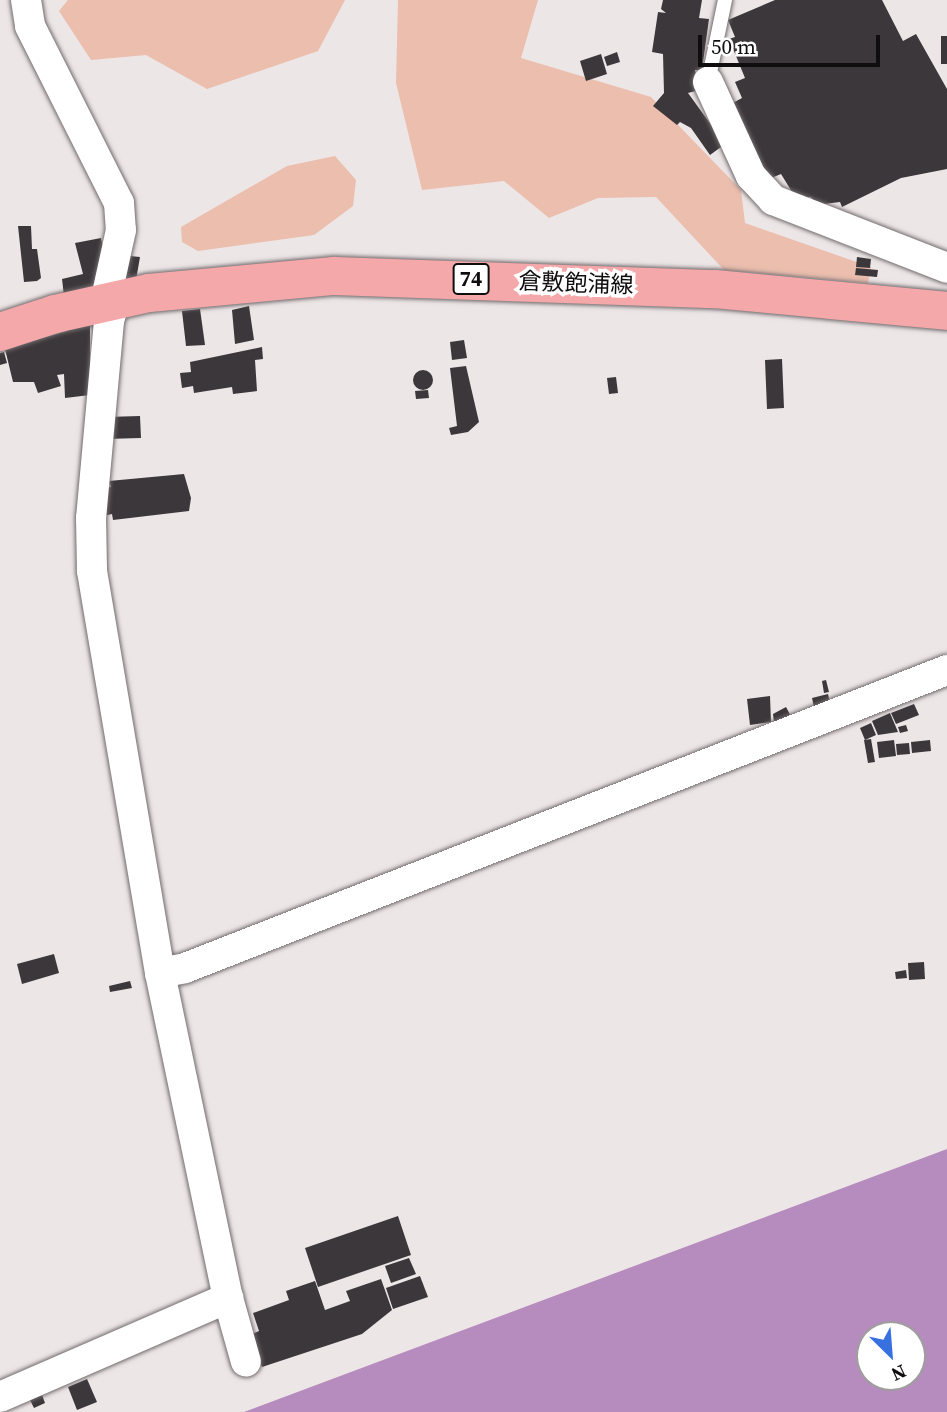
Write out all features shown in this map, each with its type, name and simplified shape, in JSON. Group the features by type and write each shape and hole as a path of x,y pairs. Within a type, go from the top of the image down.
{"main road":[{"name":"倉敷飽浦線","path":"0,332 110,302 204,286 334,276 715,289 947,311"}],"street":[{"path":"26,0 30,26 119,203 121,230 110,302 92,506 92,571 160,973 228,1298 246,1363"},
{"path":"708,82 751,176 773,200 947,268"},
{"path":"160,973 185,968 947,670"},
{"path":"0,1397 228,1298"}],"lane":[{"path":"708,82 725,0"}],"shaded area":[{"path":"68,0 345,0 318,51 207,89 146,55 91,60 59,11"},
{"path":"398,0 538,0 521,58 651,97 741,190 745,223 871,267 868,283 724,270 656,197 598,198 549,218 504,181 422,190 396,83"},
{"path":"335,156 356,180 353,206 314,235 198,251 182,242 181,227 287,166"},
{"path":"947,1149 947,1412 244,1412"}],"building":[{"path":"663,0 702,0 699,18 709,19 702,70 695,70 699,90 688,93 725,144 710,155 691,128 680,122 677,125 653,106 664,93 663,54 652,52 658,12 666,13 661,9"},
{"path":"775,0 882,0 903,41 916,34 947,89 947,169 901,178 842,207 840,202 816,205 811,197 797,200 781,174 764,181 731,104 742,98 735,82 745,78 729,39 735,37 728,20"},
{"path":"941,36 947,36 947,64 941,64"},
{"path":"617,52 620,62 607,66 604,57"},
{"path":"601,54 607,74 586,81 580,61"},
{"path":"18,226 31,226 32,249 37,249 41,278 37,281 24,282"},
{"path":"101,238 107,268 101,287 64,296 62,279 83,274 75,243"},
{"path":"130,256 140,257 136,280 126,279"},
{"path":"857,257 871,259 870,268 856,267"},
{"path":"856,268 878,270 877,277 855,275"},
{"path":"249,306 254,340 235,344 232,310"},
{"path":"200,309 205,345 186,346 182,311"},
{"path":"68,324 90,324 90,395 65,398 64,374 57,375 61,386 38,393 34,382 13,382 5,349 67,331"},
{"path":"464,340 467,358 452,360 450,342"},
{"path":"262,347 263,359 255,360 257,391 233,394 232,387 194,393 193,386 182,388 180,373 191,372 190,362"},
{"path":"4,352 7,363 0,365 0,353"},
{"path":"782,359 784,408 767,409 765,360"},
{"path":"466,366 479,422 468,432 451,435 449,428 457,426 450,368"},
{"path":"423,370 430,373 433,380 430,387 423,390 416,387 413,380 416,373"},
{"path":"616,377 618,393 609,394 607,378"},
{"path":"428,390 429,398 416,399 415,391"},
{"path":"140,416 141,438 105,439 106,417"},
{"path":"184,474 191,498 189,511 113,520 112,514 103,516 98,490 111,487 109,481"},
{"path":"826,680 829,692 824,693 822,681"},
{"path":"828,694 830,703 814,707 812,698"},
{"path":"770,696 771,722 750,725 747,699"},
{"path":"914,704 919,715 896,724 891,713"},
{"path":"786,707 793,720 774,722 773,714"},
{"path":"890,713 898,732 878,735 872,721"},
{"path":"871,723 876,735 865,740 860,728"},
{"path":"906,725 908,731 900,733 898,727"},
{"path":"871,739 875,762 868,763 864,740"},
{"path":"894,740 896,756 879,758 877,742"},
{"path":"930,740 931,751 912,753 911,742"},
{"path":"909,743 910,754 897,755 896,744"},
{"path":"54,954 59,973 22,984 17,964"},
{"path":"924,962 925,979 909,980 908,963"},
{"path":"906,970 907,978 896,979 895,972"},
{"path":"130,981 132,988 110,992 109,986"},
{"path":"398,1216 411,1255 318,1287 305,1248"},
{"path":"409,1258 416,1274 391,1283 385,1266"},
{"path":"420,1276 428,1297 393,1309 386,1288"},
{"path":"381,1279 392,1310 362,1334 262,1367 250,1335 259,1331 253,1313 289,1300 286,1291 315,1281 325,1310 350,1301 346,1291"},
{"path":"87,1379 97,1402 77,1410 68,1387"},
{"path":"42,1395 45,1403 34,1408 30,1400"}]}
